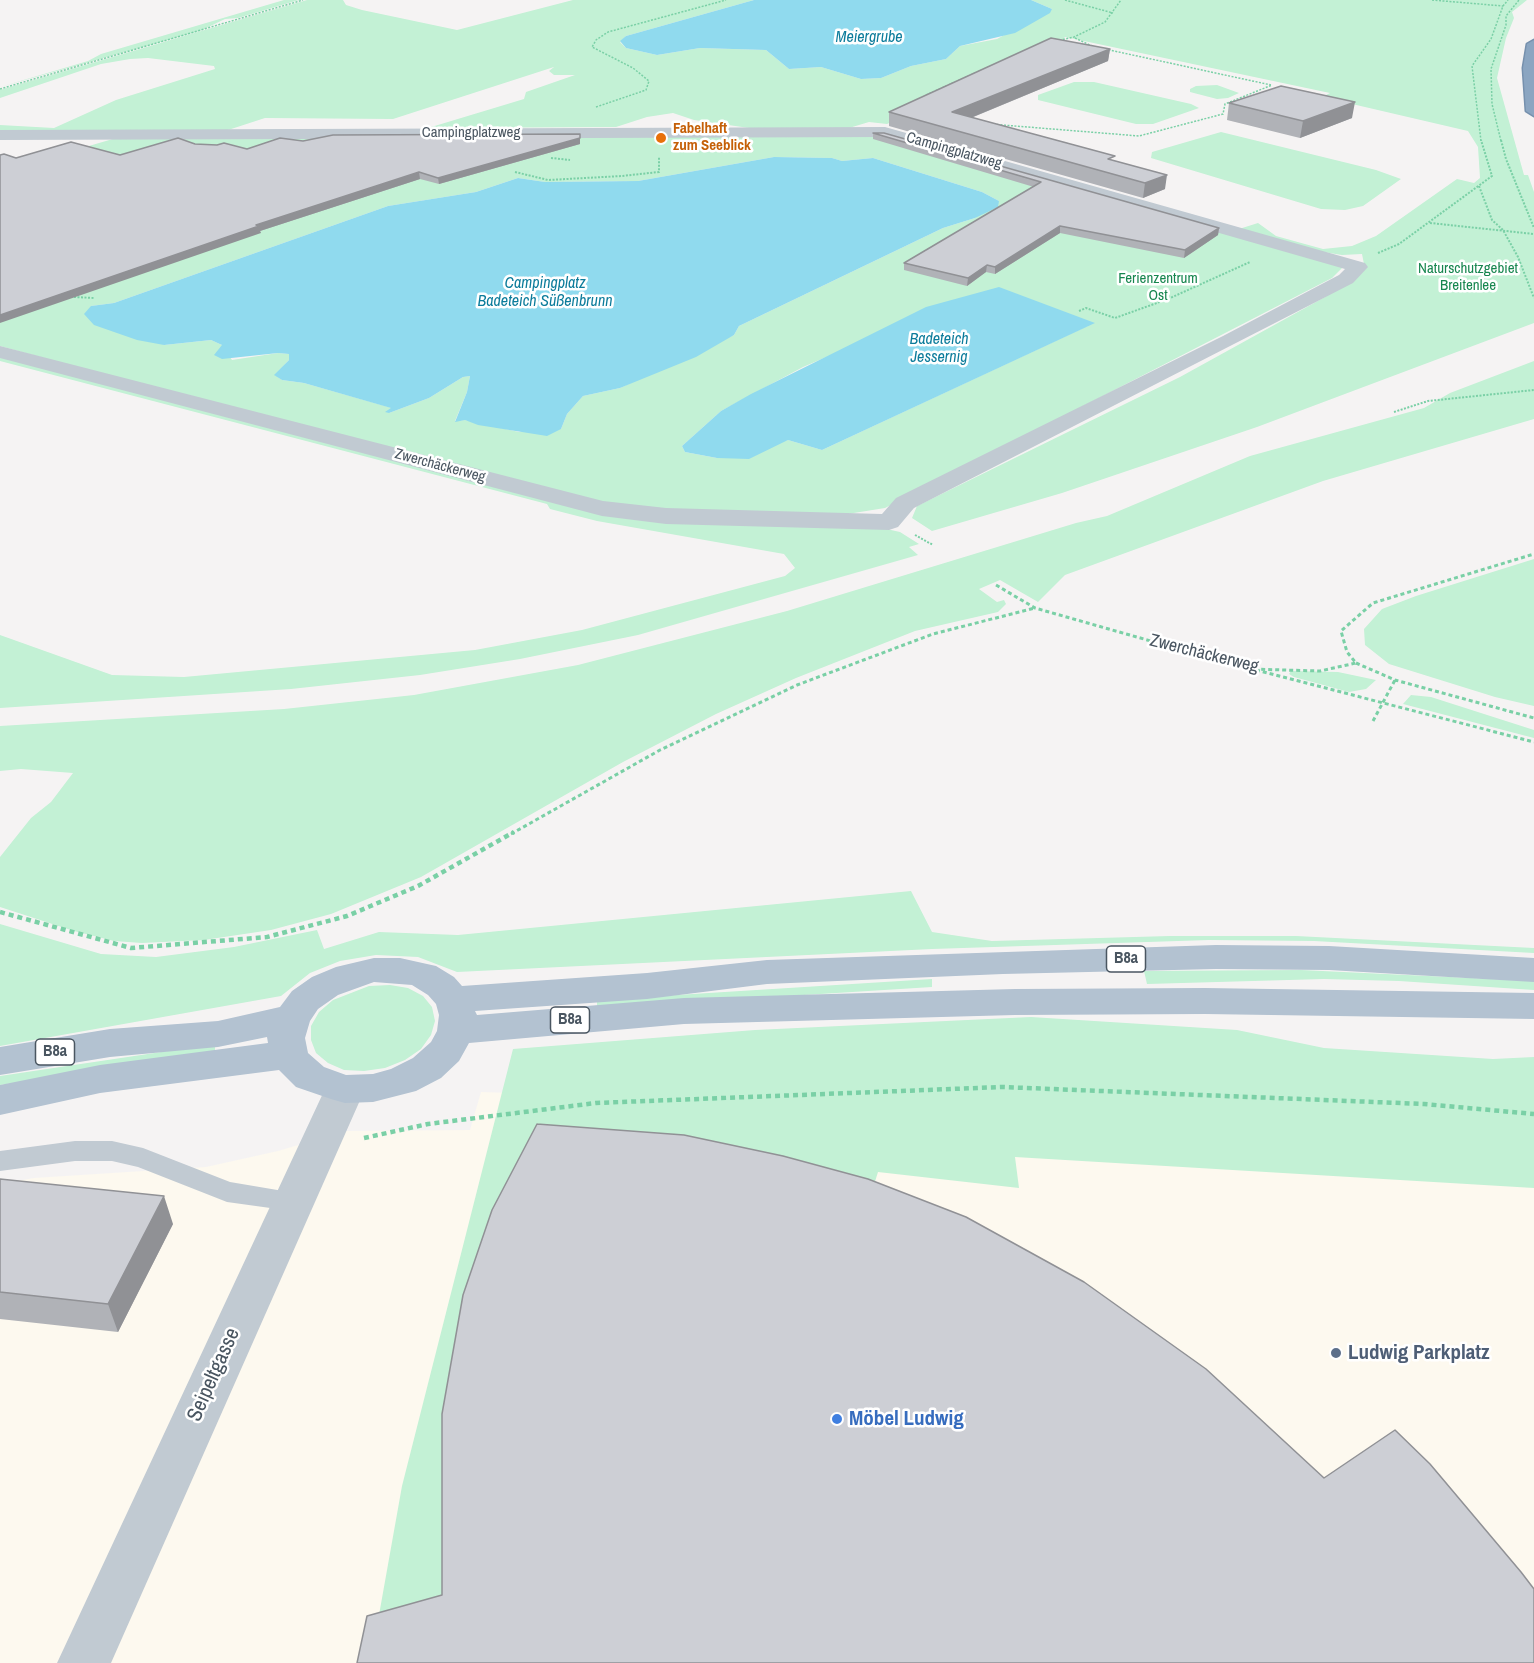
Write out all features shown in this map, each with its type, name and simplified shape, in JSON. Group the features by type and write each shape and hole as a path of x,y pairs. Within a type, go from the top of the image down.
{"highway":[{"path":"1534,44 1530,68 1534,111"}],"main road":[{"name":"B8a","path":"455,1016 647,986 767,972 1003,962 1216,957 1329,958 1534,970"},
{"path":"374,970 400,970 423,975 441,986 455,1016 445,1051 427,1068 392,1083 373,1088 345,1089 310,1077 297,1067 289,1055 286,1038 292,1018 305,1000 325,986 349,976 374,970"},
{"name":"B8a","path":"455,1016 504,1025 684,1011 1015,1002 1252,1001 1534,1006"},
{"name":"B8a","path":"0,1061 110,1043 218,1034 292,1018"},
{"name":"B8a","path":"0,1100 100,1079 289,1055"}],"street":[{"name":"Campingplatzweg","path":"0,135 885,132 1343,261"},
{"path":"0,145 18,135"},
{"name":"Zwerchäckerweg","path":"0,351 602,508 666,516 888,522 905,503 1230,340 1346,279 1358,267 1343,261"},
{"name":"Seipeltgasse","path":"84,1663 292,1201 345,1089"}],"lane":[{"path":"0,1161 75,1150 112,1151 143,1158 227,1192 292,1201"}],"path":[{"path":"0,89 303,0"},
{"path":"591,109 646,90 648,81 633,68 592,47 596,40 608,32 726,0"},
{"path":"1065,0 1113,13"},
{"path":"1055,41 1074,37 1105,22 1121,0"},
{"path":"1432,0 1503,6"},
{"path":"1343,261 1362,259 1399,244 1492,176 1479,134 1472,66 1491,39 1503,6 1508,0"},
{"path":"989,124 1139,136 1223,114 1225,104 1272,85 1087,45 1074,37"},
{"path":"921,98 1002,61"},
{"path":"514,172 537,178 560,180 659,172 660,157 650,157"},
{"path":"1479,186 1492,219 1503,230 1518,257 1534,298"},
{"path":"1429,223 1534,234"},
{"path":"1079,312 1086,308 1114,318 1168,299 1287,246"},
{"path":"68,296 94,298"},
{"path":"1394,412 1428,401 1534,390"},
{"path":"1534,554 1373,603 1341,631 1347,652 1356,663 1395,680 1534,718"},
{"name":"Zwerchäckerweg","path":"996,585 1035,608 1249,669 1320,670 1356,663"},
{"path":"0,912 131,948 267,937 347,916 417,886 660,750 797,685 933,634 1035,608"},
{"path":"1249,669 1534,742"},
{"path":"1373,721 1395,680"},
{"path":"316,1149 428,1124 597,1103 1002,1087 1424,1104 1534,1114"}],"shaded area":[{"path":"481,1092 1534,1127 1534,1663 0,1663 0,1184 34,1178 206,1167 278,1151 346,1131 470,1130"}],"green space":[{"path":"284,0 299,0 238,18 225,19 200,31 0,87 88,61 101,54"},
{"name":"Naturschutzgebiet Breitenlee","path":"307,0 343,0 346,5 362,10 457,30 573,0 754,0 626,36 620,42 626,48 657,55 700,48 766,50 789,69 821,67 861,79 881,78 911,66 946,59 960,46 997,39 1052,9 1031,0 1527,0 1512,12 1514,18 1506,38 1497,78 1524,175 1528,175 1534,192 1534,323 1257,427 1062,493 932,531 912,518 917,506 1180,377 1325,297 1365,269 1362,254 1342,255 1317,251 1239,229 1258,223 1276,236 1323,249 1352,246 1376,236 1457,179 1474,183 1480,178 1478,147 1468,131 1322,97 1330,93 1065,37 1058,46 887,124 869,122 849,128 749,128 694,120 673,113 647,117 616,127 428,128 524,99 526,92 575,75 554,75 549,71 554,67 393,119 265,118 225,131 0,133 0,125 54,128 116,100 215,69 214,66 148,58 130,59 101,64 0,98 0,90"},
{"path":"1074,82 1094,82 1191,104 1199,108 1153,124 1136,124 1038,100 1038,95"},
{"path":"1217,85 1239,93 1228,98 1217,99 1190,92 1190,89 1196,86"},
{"path":"1221,132 1376,170 1401,179 1363,206 1345,210 1321,209 1151,158 1152,152"},
{"name":"Ferienzentrum Ost","path":"884,135 1343,267 1332,278 885,508 835,516 660,510 603,502 150,387 0,346 0,172 123,136","holes":["774,157 832,158 842,161 873,158 982,192 999,201 975,218 943,228 739,326 734,335 620,388 583,396 567,414 561,429 519,432 465,420 455,421 467,392 470,376 463,377 429,398 389,413 392,408 304,383 282,380 275,375 289,360 289,354 278,353 232,360 222,345 211,340 164,345 91,306 114,303 388,206 476,192 518,178 545,182 638,181","1094,323 822,450 788,440 717,458 685,452 682,446 721,411 803,367 852,346"]},
{"path":"0,356 589,511 882,528 900,532 919,544 909,547 918,555 638,635 520,659 420,675 291,689 0,708 0,635 112,675 184,677 475,650 582,630 785,576 795,568 784,554 597,521 550,509 547,504 0,361"},
{"path":"1534,361 1534,419 1323,481 1065,575 1038,602 1000,580 979,589 997,602 1004,600 1006,604 998,612 915,631 796,678 716,714 623,762 421,877 331,914 271,930 204,940 142,943 114,941 74,931 0,907 0,857 31,818 51,802 73,773 21,769 0,771 0,726 284,709 414,695 578,665 787,611 1076,523 1107,516 1250,456 1424,408 1450,393"},
{"path":"1534,559 1534,706 1495,697 1389,664 1365,645 1364,629 1382,609"},
{"path":"1291,671 1338,672 1376,680 1366,689 1349,692 1294,677 1289,674"},
{"path":"1411,695 1431,697 1534,730 1534,738 1403,704"},
{"path":"911,891 932,932 992,941 1170,936 1296,936 1534,948 1534,953 1314,941 1209,940 932,949 457,972 418,957 376,955 340,961 310,973 281,996 0,1046 0,924 101,954 156,957 234,947 317,930 324,949 379,932 458,935"},
{"path":"1301,970 1534,981 1534,990 1399,981 1324,979 1147,984 1144,971"},
{"path":"932,979 932,987 597,1008 597,1000"},
{"path":"390,985 408,988 423,996 432,1007 435,1021 431,1035 421,1049 405,1060 385,1068 364,1071 344,1070 328,1063 316,1053 311,1040 311,1026 319,1012 333,1000 369,986"},
{"path":"1031,1017 1237,1030 1324,1048 1493,1059 1534,1057 1534,1188 1015,1157 1019,1188 878,1172 867,1207 448,1622 374,1643 402,1486 513,1049 755,1030"},
{"path":"215,1044 215,1052 0,1085 0,1076"}],"water":[{"name":"Meiergrube","path":"754,0 1031,0 1052,9 1050,13 1015,33 960,46 946,59 911,66 881,78 861,79 821,67 789,69 766,50 700,48 657,55 626,48 620,41 626,36"},
{"name":"Campingplatz Badeteich Süßenbrunn","path":"774,157 832,158 842,161 873,158 982,192 999,201 998,207 975,218 943,228 739,326 734,335 696,357 620,388 583,396 567,414 561,429 547,436 478,425 465,420 455,422 467,392 470,376 463,377 429,398 389,413 385,412 391,408 304,383 282,380 274,375 289,360 289,354 278,353 222,359 214,355 222,345 211,340 164,345 137,340 94,325 84,314 91,306 114,303 388,206 476,192 518,178 545,182 638,181"},
{"name":"Badeteich Jessernig","path":"999,287 1095,323 822,450 788,440 749,459 717,458 685,452 682,446 721,411 751,394 926,307"}],"building":[{"path":"1051,38 1110,49 952,112 1115,156 1108,159 1167,175 1145,183 889,112"},
{"path":"1281,86 1355,102 1303,121 1229,103"},
{"path":"873,133 884,133 1219,228 1185,250 1060,226 995,267 987,265 968,278 904,263 1041,182"},
{"path":"580,134 580,138 438,178 419,172 256,225 259,226 0,315 0,155 16,158 71,142 120,155 178,138 195,144 224,143 247,149 280,138 303,141 333,135"},
{"name":"Möbel Ludwig","path":"537,1124 684,1135 783,1156 868,1179 966,1217 1084,1282 1206,1369 1324,1478 1395,1430 1430,1464 1534,1589 1534,1663 357,1663 367,1616 442,1595 442,1414 463,1295 492,1210"},
{"path":"0,1179 164,1196 108,1304 0,1292"}],"place":[{"name":"Fabelhaft zum Seeblick","path":"661,138"},
{"name":"Ludwig Parkplatz","path":"1336,1353"},
{"name":"Möbel Ludwig","path":"837,1419"}]}
